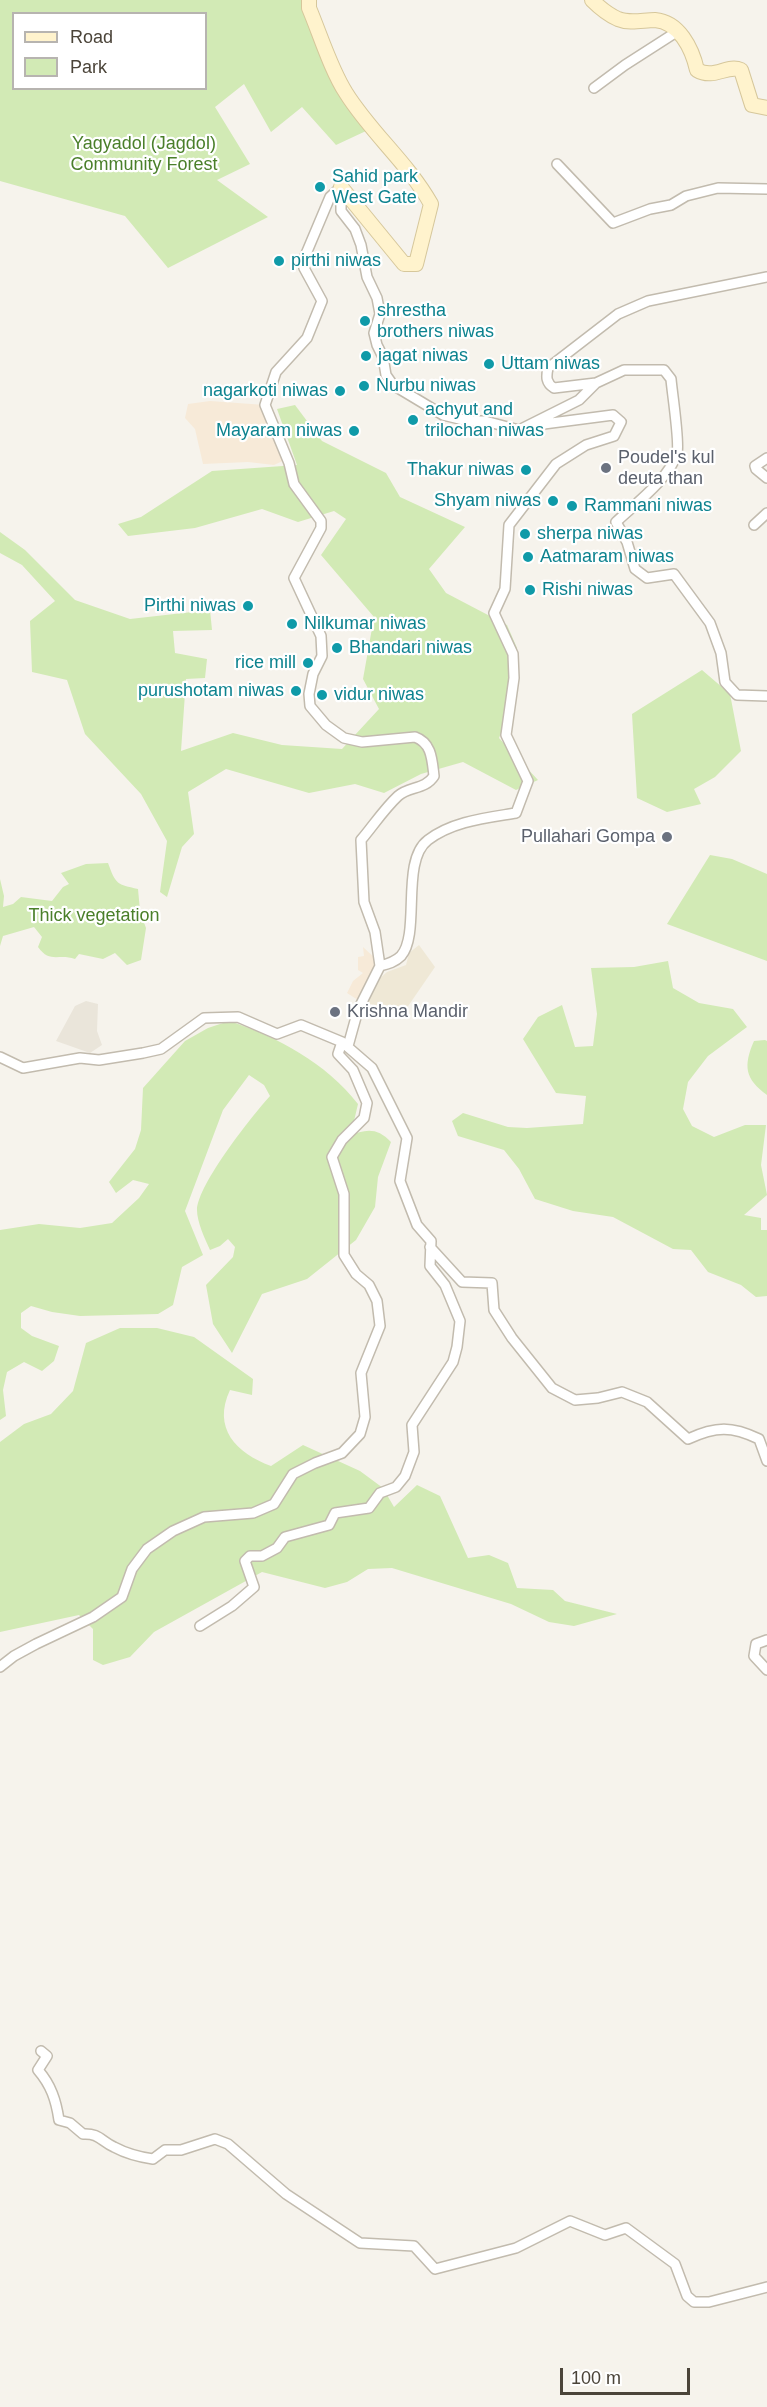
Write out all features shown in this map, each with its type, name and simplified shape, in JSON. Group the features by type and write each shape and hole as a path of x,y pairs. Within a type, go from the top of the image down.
{"street":[{"path":"309,0 309,8 345,92 370,126 418,181 431,204 416,264 404,264 341,187"},
{"path":"596,2 619,20 640,22 654,20 666,23 678,31 687,44 697,70 709,74 735,68 741,70 752,105 767,108"},
{"path":"594,88 678,31"},
{"path":"557,164 613,223 650,209 671,205 686,196 718,188 767,189"},
{"path":"341,187 341,211 355,229 361,245 367,277 377,298 380,314 374,333 383,357 386,375 393,385 443,415 468,421 485,421 519,430 579,400 596,383 624,369 664,370 671,379 678,451 668,469 653,487 616,522 627,542 635,569 647,578 674,574 710,623 721,653 725,682 737,695 767,696"},
{"path":"0,1667 36,1644 93,1617 122,1597 132,1569 147,1549 173,1531 204,1518 253,1513 274,1504 293,1474 342,1453 360,1434 364,1417 361,1373 380,1326 377,1301 369,1285 356,1274 344,1255 344,1194 332,1157 342,1140 364,1118 367,1103 352,1070 338,1054 380,966 375,932 364,902 361,840 398,796 406,790 419,788 430,782 434,776 429,747 421,739 415,737 362,742 344,738 326,725 310,706 309,694 313,674 322,656 321,636 294,578 321,528 321,521 294,484 289,463 265,405 276,372 307,338 322,302 304,268 303,261 330,197 341,187"},
{"path":"596,383 554,388 546,378 548,368 618,314 648,301 767,277"},
{"path":"380,966 393,962 402,954 408,933 413,876 420,849 428,840 469,821 516,813 528,781 506,735 514,678 513,654 494,614 505,589 509,525 555,464 586,445 614,436 621,422 613,415 530,425"},
{"path":"767,458 755,466 756,470 767,478"},
{"path":"754,525 767,513"},
{"path":"0,1057 23,1068 80,1058 99,1060 143,1053 161,1049 204,1018 238,1017 277,1034 301,1025 342,1043 372,1068 407,1138 400,1181 417,1225 431,1241 430,1266 445,1285 460,1321 453,1362 412,1425 414,1452 405,1476 396,1487 380,1493 369,1508 335,1513 329,1525 285,1537 277,1548 262,1556 250,1556 245,1561 254,1587 232,1606 200,1626"},
{"path":"430,1247 462,1282 492,1283 494,1310 512,1338 552,1388 575,1400 598,1398 622,1392 647,1402 688,1439 703,1432 721,1428 740,1430 759,1439 767,1461"},
{"path":"767,1640 756,1644 754,1656 767,1670"},
{"path":"41,2051 47,2056 38,2070 56,2097 59,2120 70,2124 83,2134 93,2134 136,2157 153,2159 165,2150 181,2150 215,2139 228,2144 286,2193 360,2243 414,2246 435,2269 516,2248 570,2221 605,2235 626,2228 675,2264 687,2296 694,2302 710,2302 767,2287"}],"shaded area":[{"path":"210,401 265,405 285,460 274,465 248,462 203,464 195,429 185,418 188,404"},
{"path":"419,945 435,967 402,1015 365,1002 379,979 387,972 406,965 409,953"},
{"path":"363,947 376,959 371,975 358,1000 347,993 353,981 363,973 358,970 358,957 364,956"},
{"path":"86,1001 98,1004 97,1031 102,1045 90,1053 56,1041 75,1006"}],"green space":[{"name":"Yagyadol (Jagdol) Community Forest","path":"0,0 303,0 303,10 366,131 336,145 302,107 271,132 244,84 215,107 250,164 217,180 268,217 168,268 125,216 0,181"},
{"path":"295,405 322,441 386,473 400,497 465,527 429,569 446,593 507,625 517,648 517,694 499,738 538,780 516,790 463,762 421,774 384,793 355,784 309,793 226,769 188,792 194,834 182,847 167,897 160,892 167,841 141,794 85,734 67,680 32,672 30,621 55,601 22,565 0,553 0,532 25,550 75,600 130,619 210,610 212,630 173,631 175,653 207,659 205,678 186,679 181,751 233,733 282,745 342,749 379,709 363,679 374,617 321,555 346,519 334,511 298,522 262,509 195,528 128,536 118,524 141,517 212,471 297,465 277,409"},
{"path":"702,670 730,694 741,751 715,777 694,789 701,804 667,812 637,798 632,714"},
{"path":"710,855 732,859 767,874 767,961 667,924"},
{"name":"Thick vegetation","path":"108,863 115,880 138,889 140,911 146,928 141,960 127,965 115,953 103,959 79,954 75,959 51,957 38,947 42,937 34,927 3,936 0,946 0,879 4,896 3,907 13,904 21,897 52,901 63,887 69,884 61,873 86,864"},
{"path":"668,961 673,988 699,1003 733,1009 747,1027 708,1056 688,1082 683,1109 692,1126 714,1137 745,1125 766,1125 761,1165 767,1195 744,1215 761,1218 761,1230 767,1230 767,1296 756,1297 741,1285 708,1272 691,1250 673,1249 613,1217 573,1211 535,1199 519,1169 504,1150 458,1136 452,1121 463,1113 508,1127 583,1124 586,1096 556,1093 523,1039 538,1017 562,1005 575,1047 593,1046 597,1014 591,968 634,967"},
{"path":"229,1021 283,1043 316,1064 345,1089 358,1104 354,1121 343,1133 348,1136 371,1131 381,1134 391,1142 378,1177 375,1207 356,1240 307,1279 262,1294 232,1353 213,1324 206,1285 233,1257 235,1247 228,1239 220,1246 210,1250 197,1210 206,1184 216,1168 239,1134 270,1096 264,1085 249,1075 223,1110 185,1211 203,1255 182,1267 173,1305 158,1314 80,1316 31,1306 21,1313 21,1328 32,1336 59,1346 54,1361 42,1371 24,1362 7,1372 3,1390 6,1416 0,1420 0,1230 39,1224 80,1228 112,1223 139,1198 149,1184 133,1180 116,1193 109,1182 135,1149 141,1130 143,1088 185,1041 208,1028"},
{"path":"754,1041 767,1041 767,1095 750,1077 747,1065"},
{"path":"120,1328 157,1328 194,1337 253,1379 252,1395 230,1390 224,1416 231,1437 247,1454 258,1461 271,1466 303,1445 360,1471 383,1488 394,1507 417,1485 440,1496 468,1558 489,1555 508,1563 517,1588 553,1590 565,1601 617,1614 574,1626 549,1622 511,1604 392,1568 368,1569 347,1582 325,1588 262,1572 154,1632 130,1657 103,1665 93,1660 93,1629 79,1615 0,1632 0,1442 24,1424 51,1414 73,1391 86,1343"}],"place":[{"name":"Sahid park West Gate","path":"320,187"},
{"name":"pirthi niwas","path":"279,261"},
{"name":"shrestha brothers niwas","path":"365,321"},
{"name":"jagat niwas","path":"366,356"},
{"name":"Uttam niwas","path":"489,364"},
{"name":"Nurbu niwas","path":"364,386"},
{"name":"nagarkoti niwas","path":"340,391"},
{"name":"achyut and trilochan niwas","path":"413,420"},
{"name":"Mayaram niwas","path":"354,431"},
{"name":"Poudel's kul deuta than","path":"606,468"},
{"name":"Thakur niwas","path":"526,470"},
{"name":"Shyam niwas","path":"553,501"},
{"name":"Rammani niwas","path":"572,506"},
{"name":"sherpa niwas","path":"525,534"},
{"name":"Aatmaram niwas","path":"528,557"},
{"name":"Rishi niwas","path":"530,590"},
{"name":"Pirthi niwas","path":"248,606"},
{"name":"Nilkumar niwas","path":"292,624"},
{"name":"Bhandari niwas","path":"337,648"},
{"name":"rice mill","path":"308,663"},
{"name":"purushotam niwas","path":"296,691"},
{"name":"vidur niwas","path":"322,695"},
{"name":"Pullahari Gompa","path":"667,837"},
{"name":"Krishna Mandir","path":"335,1012"}]}
